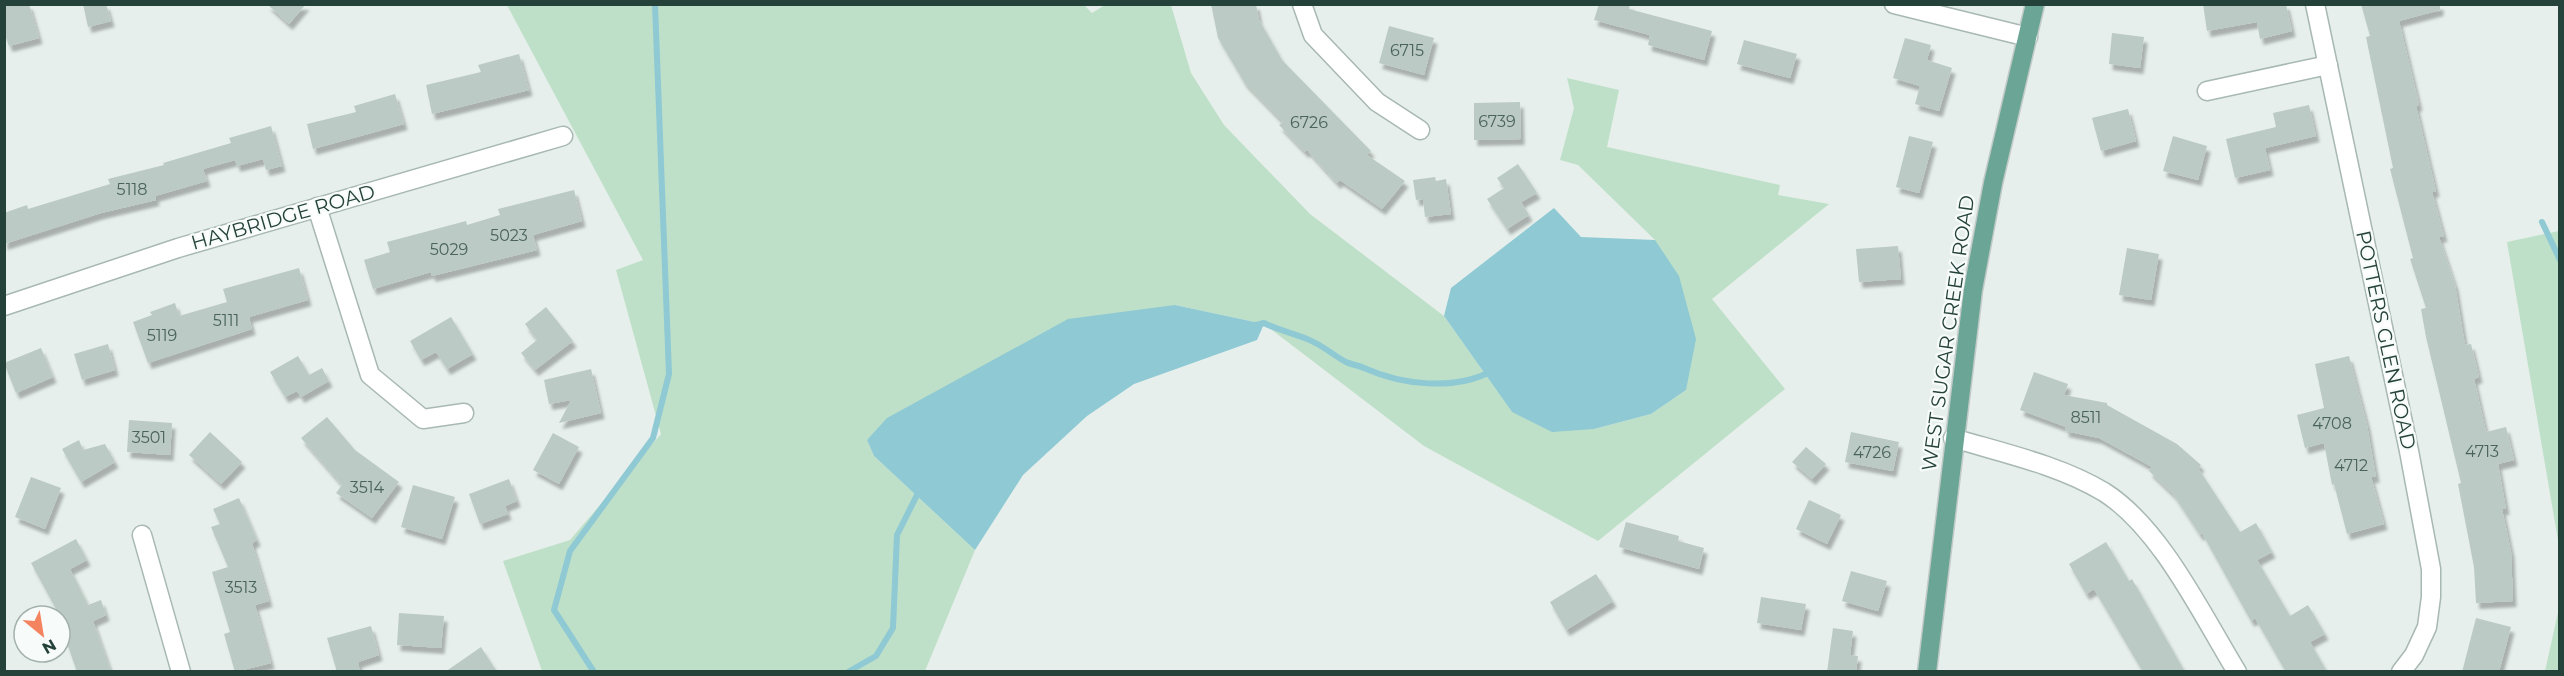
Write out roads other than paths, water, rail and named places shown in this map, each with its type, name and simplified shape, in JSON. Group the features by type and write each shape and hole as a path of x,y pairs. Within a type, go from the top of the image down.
{"main road":[{"name":"WEST SUGAR CREEK ROAD","path":"1927,672 1953,438 1973,290 1993,183 2035,4"}],"street":[{"path":"1302,4 1312,35 1377,102 1420,130"},
{"path":"1894,4 2028,37"},
{"name":"POTTERS GLEN ROAD","path":"2315,4 2409,451 2431,569 2431,597 2427,627 2414,655 2401,672"},
{"path":"2207,91 2328,65"},
{"name":"HAYBRIDGE ROAD","path":"4,306 178,248 563,136"},
{"path":"317,207 370,375 423,419 464,413"},
{"path":"1953,438 2071,476 2104,492 2134,515 2154,539 2237,672"},
{"path":"142,535 181,672"}],"water":[{"path":"1554,208 1581,237 1655,240 1679,276 1696,339 1686,390 1651,414 1594,429 1552,432 1512,412 1444,316 1451,288"},
{"path":"1175,305 1264,324 1257,340 1134,384 1087,416 1023,475 975,550 874,456 867,440 887,418 1068,319"}],"waterway":[{"path":"594,672 554,610 570,551 653,438 669,374 655,4"},
{"path":"2542,222 2560,260"},
{"path":"1256,325 1264,323 1312,341 1348,363 1411,382 1461,381 1492,371"},
{"path":"848,672 876,656 893,628 897,535 918,489"}]}
